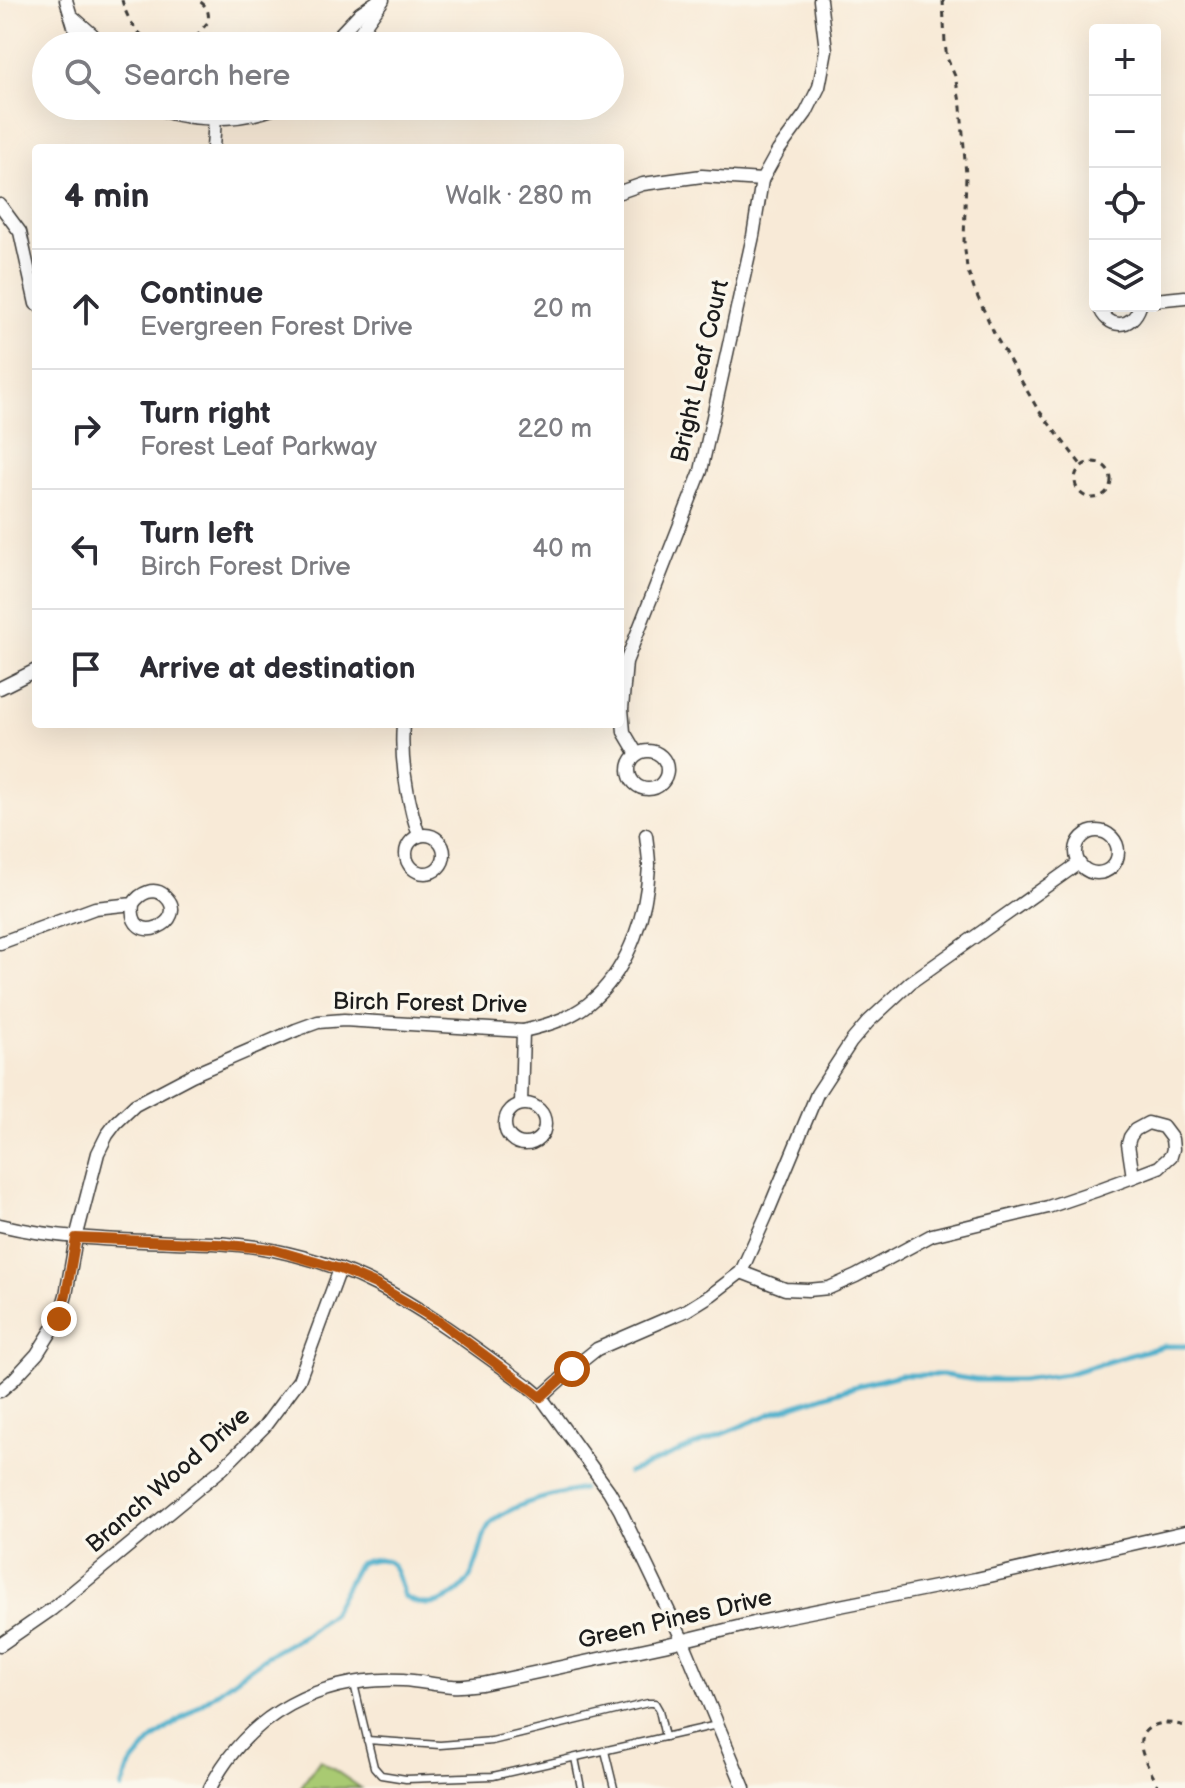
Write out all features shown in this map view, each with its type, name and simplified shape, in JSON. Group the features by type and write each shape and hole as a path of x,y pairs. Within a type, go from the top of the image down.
{"street":[{"path":"66,0 76,32"},
{"path":"342,32 360,13 381,0"},
{"path":"359,32 381,0"},
{"name":"Bright Leaf Court","path":"624,686 626,662 701,471 753,236 762,180 778,151 806,113 819,87 826,50 820,0"},
{"path":"72,16 90,32"},
{"path":"213,144 214,120"},
{"path":"624,191 643,184 702,176 762,180"},
{"path":"0,205 20,232 32,286"},
{"path":"1161,299 1185,297"},
{"path":"1102,312 1116,324 1130,321 1137,312"},
{"path":"0,688 32,672"},
{"path":"403,728 401,751 408,802 419,836"},
{"name":"Bright Leaf Court","path":"624,728 637,754"},
{"name":"Birch Forest Drive","path":"0,1391 37,1354 59,1319 98,1153 107,1135 135,1105 192,1075 318,1022 344,1020 523,1031 550,1025 584,1007 619,968 640,920 646,893 649,864 646,835"},
{"path":"541,1397 597,1349 687,1310 741,1272 817,1094 851,1042 911,982 1079,863"},
{"path":"0,943 95,908 133,904"},
{"path":"521,1104 523,1031"},
{"path":"741,1272 785,1289 829,1288 932,1235 1048,1207 1133,1177 1159,1167 1171,1156 1173,1149 1172,1139 1163,1127 1148,1123 1135,1130 1130,1137 1128,1144 1133,1177"},
{"path":"0,1225 76,1238 271,1249 340,1269 375,1284 440,1322 541,1397 609,1491 683,1641 744,1788"},
{"name":"Branch Wood Drive","path":"0,1645 52,1609 223,1468 264,1427 299,1380 340,1269"},
{"name":"Green Pines Drive","path":"210,1788 244,1739 263,1722 284,1707 332,1688 405,1680 454,1686 482,1684 1185,1532"}],"lane":[{"path":"354,1684 374,1767 381,1775 406,1779 493,1776 717,1725"},
{"path":"367,1740 440,1745 492,1741 648,1703 655,1703 659,1710 665,1737"},
{"path":"605,1751 614,1788"},
{"path":"575,1758 581,1788"}],"path":[{"path":"122,0 131,23 140,32"},
{"path":"197,0 206,7 209,17 199,32"},
{"path":"943,0 947,58 955,76 961,107 966,175 964,241 967,268 996,337 1037,408 1082,466"},
{"path":"1098,463 1107,470 1110,486 1103,495 1086,497 1077,489 1075,477 1082,466 1098,463"},
{"path":"1159,1788 1141,1749 1140,1738 1146,1729 1159,1723 1185,1726"}],"green space":[{"path":"320,1760 361,1788 300,1788"}],"waterway":[{"path":"628,1473 775,1412 900,1375 1021,1380 1067,1374 1164,1346 1185,1346"},
{"path":"122,1788 130,1766 153,1739 332,1613 358,1564 379,1559 386,1561 395,1570 404,1597 424,1604 440,1602 454,1595 467,1582 490,1524 509,1511 533,1501 582,1489"}],"route":[{"path":"59,1319 76,1238 271,1249 340,1269 375,1284 440,1322 541,1397 572,1369"}]}
